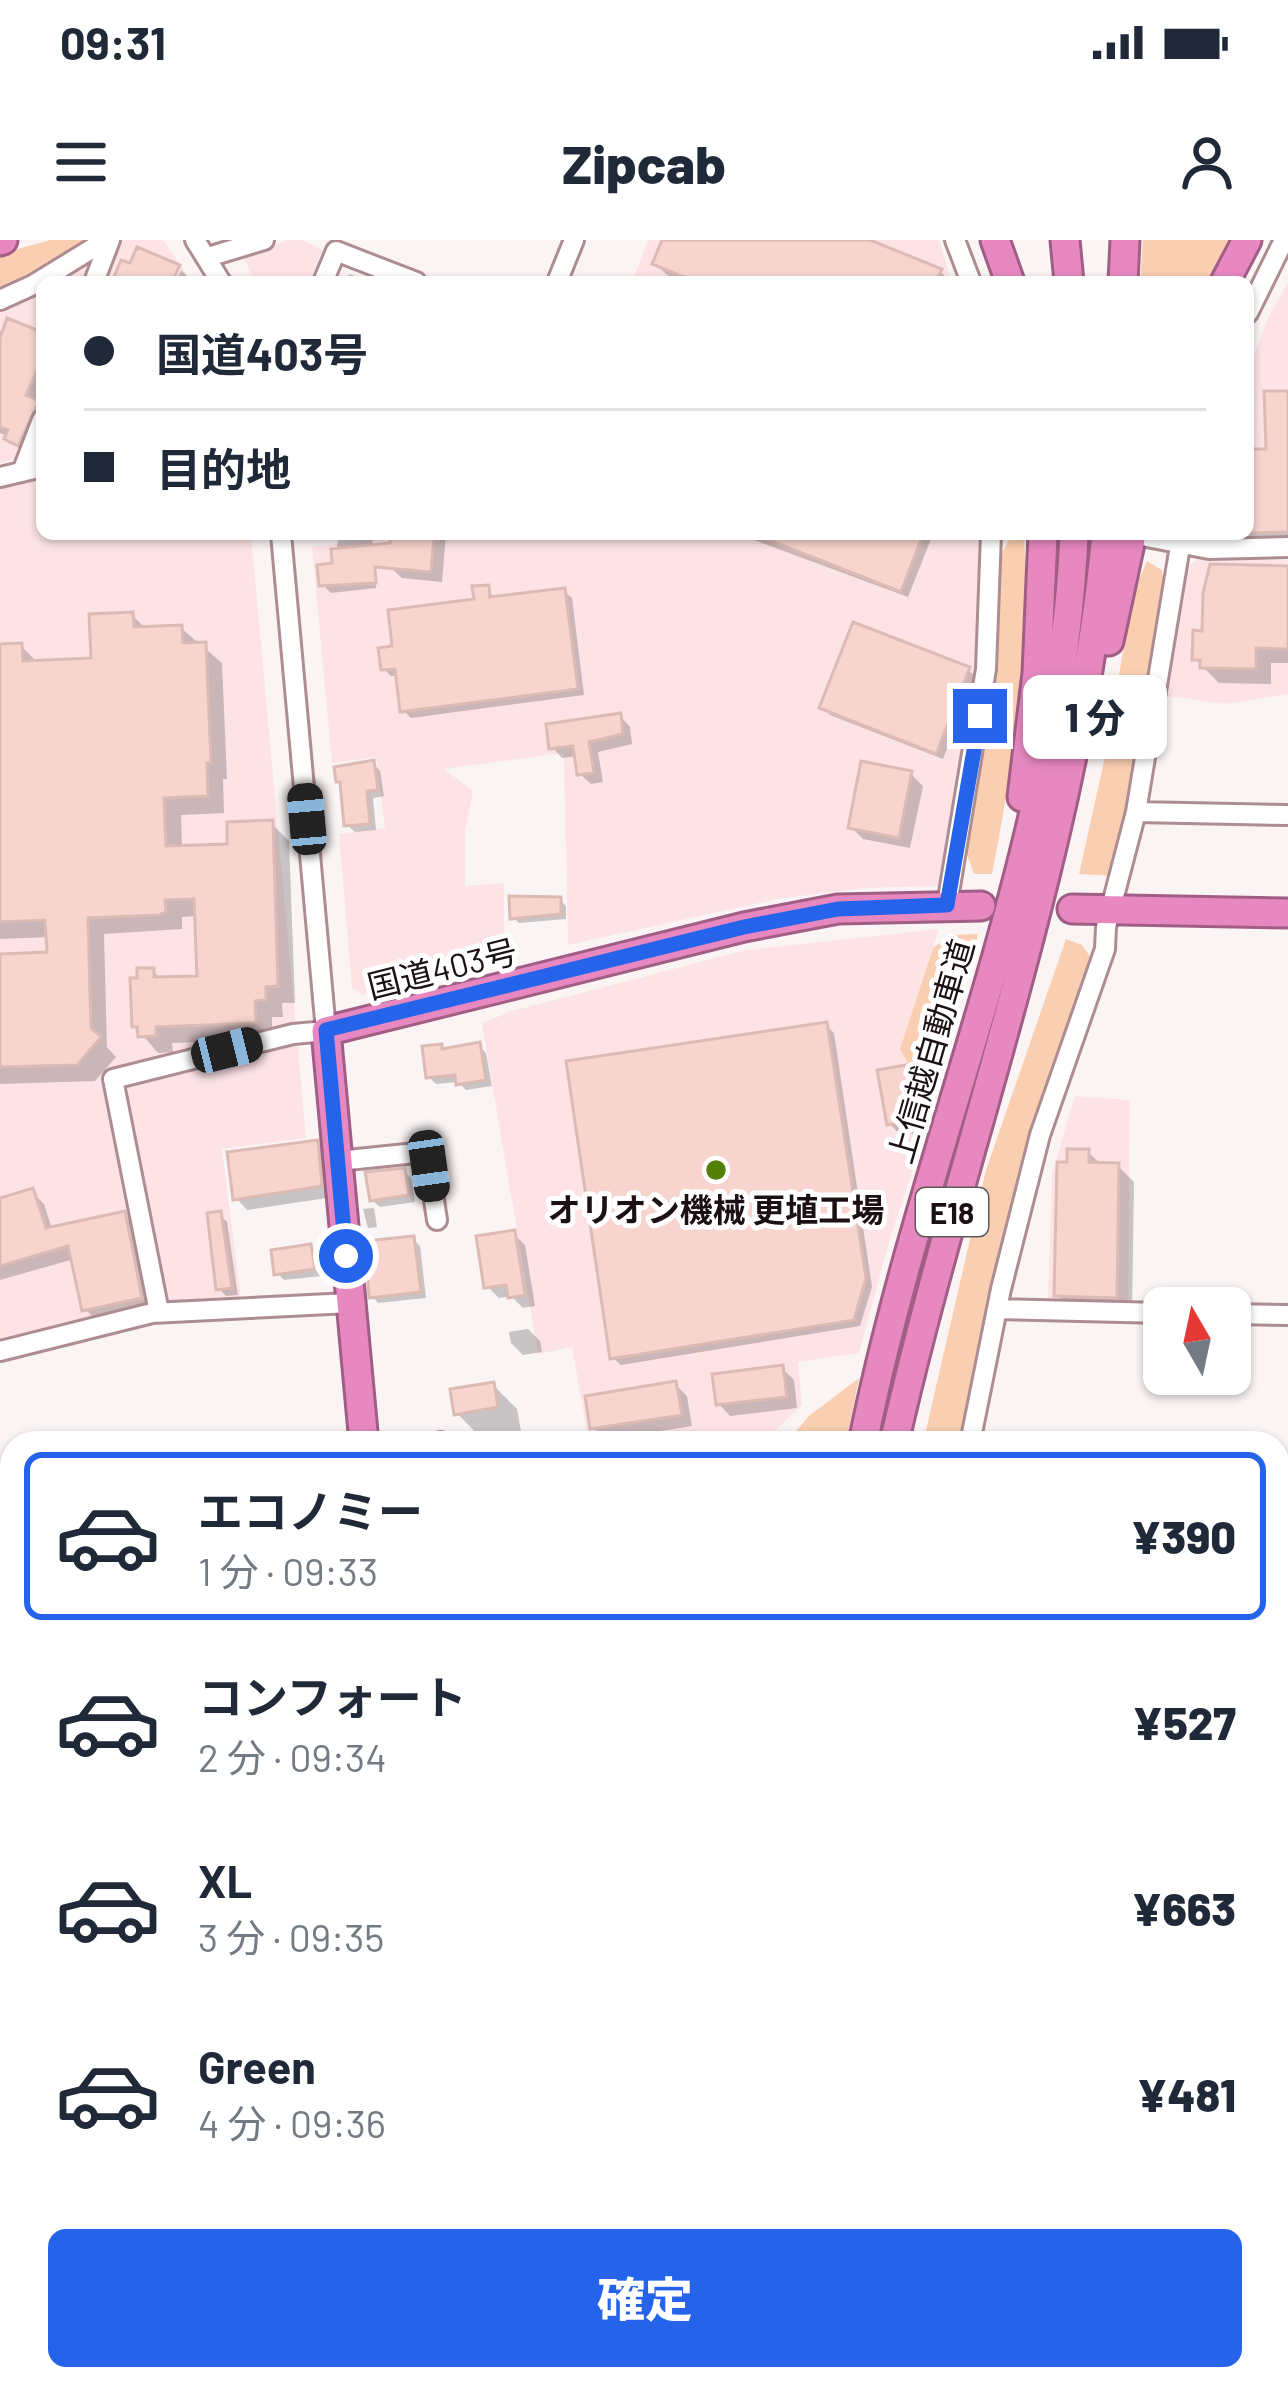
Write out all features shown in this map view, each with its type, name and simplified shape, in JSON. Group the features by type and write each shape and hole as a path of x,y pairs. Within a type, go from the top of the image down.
{"highway":[{"path":"995,240 1008,276"},
{"path":"1066,240 1069,276"},
{"path":"1123,276 1125,240"},
{"path":"1228,276 1246,240"},
{"path":"974,1030 1028,752 1043,540"},
{"name":"上信越自動車道","path":"865,1431 909,1250 1045,767 1066,637 1074,540"},
{"name":"上信越自動車道","path":"897,1431 941,1249 1018,983 1075,743 1105,540"},
{"path":"1018,983 1053,876 1138,540"},
{"name":"国道403号","path":"326,1030 744,927 838,909 981,906"},
{"path":"1072,909 1288,913"},
{"path":"326,1030 363,1431"}],"street":[{"path":"96,276 108,240"},
{"path":"48,276 108,240"},
{"path":"196,240 217,276"},
{"path":"208,257 264,240"},
{"path":"316,240 403,276"},
{"path":"559,276 574,240"},
{"path":"955,240 969,276"},
{"path":"1254,301 1284,240"},
{"path":"326,276 338,246"},
{"path":"0,300 36,283"},
{"path":"0,477 32,469"},
{"path":"159,1312 113,1079 326,1030 282,540"},
{"path":"947,905 986,669 992,540"},
{"path":"972,1431 1040,1135 1094,986 1136,812 1182,540"},
{"path":"1185,540 1209,549 1288,547"},
{"path":"1136,812 1288,815"},
{"path":"338,1161 416,1153 429,1166 437,1220"},
{"path":"0,1351 159,1312 350,1303"},
{"path":"997,1309 1143,1312"},
{"path":"1251,1314 1288,1315"}],"shaded area":[{"path":"50,240 91,240 18,283 0,287 0,254"},
{"path":"122,240 163,240 188,276 65,276"},
{"path":"287,240 302,240 323,250 312,276 252,276 244,258"},
{"path":"648,240 939,240 950,276 634,276"},
{"path":"1143,240 1232,240 1213,276 1140,276"},
{"path":"1288,282 1288,533 1254,534 1254,354"},
{"path":"36,292 36,454 0,463 0,313"},
{"path":"36,480 36,540 252,540 306,1138 222,1149 241,1298 147,1303 0,1339 0,489"},
{"path":"370,540 983,540 980,670 940,886 863,888 778,899 568,945 564,753 444,769 473,791 465,831 465,886 504,883 504,958 363,995 352,988 339,834 385,828 376,757 332,763 312,547"},
{"path":"1009,540 1024,540 1023,662 992,874 974,874 965,849 993,672 1001,555"},
{"path":"1196,560 1288,560 1288,694 1225,704 1166,696 1187,567"},
{"path":"1147,561 1162,570 1165,596 1138,766 1114,876 1079,874 1133,594"},
{"path":"939,929 900,1049 933,1109 891,1235 859,1353 798,1362 802,1405 775,1431 587,1431 572,1347 538,1354 482,1023 746,950"},
{"path":"978,934 933,1109 900,1049 933,948 951,935"},
{"path":"1066,939 1082,945 1091,958 1016,1197 964,1431 926,1431 986,1170"},
{"path":"1075,1096 1130,1100 1128,1302 1048,1300 1052,1174"},
{"path":"859,1378 848,1431 796,1431"}],"building":[{"path":"662,240 870,240 942,269 939,276 681,276 652,264"},
{"path":"137,247 180,265 175,276 114,276 121,260 130,263"},
{"path":"7,318 36,330 36,373 26,395 36,400 36,407 18,446 4,439 8,430 0,427 0,338"},
{"path":"1264,391 1288,391 1288,532 1254,533 1254,449 1266,449"},
{"path":"434,540 431,572 375,567 376,583 319,586 317,565 332,563 331,549"},
{"path":"769,540 921,540 901,592"},
{"path":"1210,564 1288,566 1288,649 1256,648 1256,669 1200,668 1200,660 1192,660 1193,630 1202,631"},
{"path":"489,585 490,597 565,588 578,689 400,712 395,669 381,670 378,648 392,646 388,610 474,599 472,586"},
{"path":"133,612 134,627 182,625 183,643 206,642 208,796 164,798 166,846 227,844 227,822 273,820 278,986 266,987 266,1000 255,1001 256,1023 156,1027 156,1036 138,1037 137,1027 132,1027 130,978 137,978 137,968 154,968 154,977 197,976 194,899 165,900 166,912 159,915 88,918 91,1028 101,1037 77,1065 0,1067 0,954 47,952 45,920 0,922 0,644 22,643 23,661 91,658 89,614"},
{"path":"853,622 970,667 936,754 819,708"},
{"path":"621,713 623,734 589,742 594,773 577,775 573,746 549,749 546,724"},
{"path":"374,760 378,790 367,791 370,824 344,826 334,767"},
{"path":"861,761 912,771 899,838 848,828"},
{"path":"509,896 561,897 561,914 510,919"},
{"name":"オリオン機械 更埴工場","path":"827,1022 866,1278 854,1320 610,1359 566,1061"},
{"path":"480,1042 486,1080 456,1085 455,1075 426,1078 422,1046 442,1044 442,1049"},
{"path":"912,1064 921,1119 887,1125 877,1070"},
{"path":"318,1140 322,1186 233,1200 227,1152"},
{"path":"1067,1149 1089,1149 1089,1162 1119,1163 1117,1298 1054,1296 1057,1162 1067,1162"},
{"path":"405,1168 409,1195 370,1201 365,1172"},
{"path":"33,1188 46,1228 125,1211 142,1298 82,1311 68,1246 0,1266 0,1198"},
{"path":"221,1211 232,1288 216,1290 207,1213"},
{"path":"515,1230 525,1295 508,1298 506,1285 484,1288 476,1236"},
{"path":"414,1236 421,1292 369,1298 365,1241"},
{"path":"311,1244 315,1269 274,1275 271,1250"},
{"path":"783,1365 787,1397 716,1405 712,1374"},
{"path":"676,1381 682,1415 590,1429 585,1396"},
{"path":"494,1382 498,1407 454,1415 450,1389"}],"place":[{"name":"オリオン機械 更埴工場","path":"716,1170"}],"route":[{"path":"346,1256 326,1030 744,927 838,909 947,905 980,716"}]}
